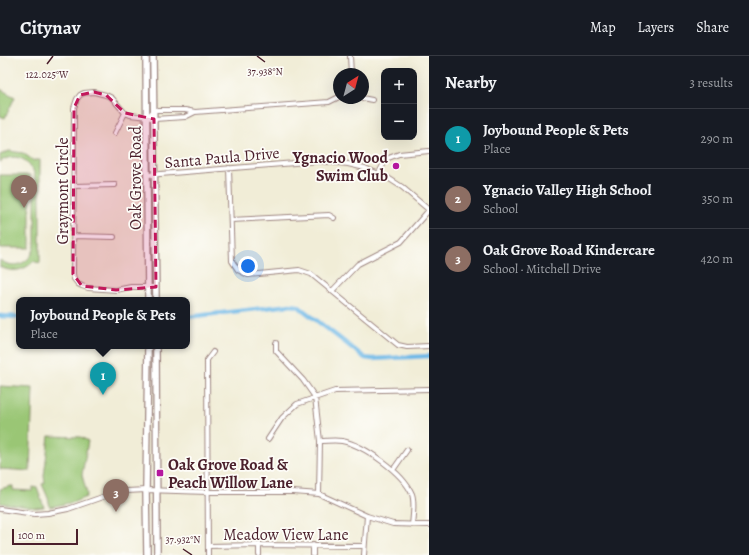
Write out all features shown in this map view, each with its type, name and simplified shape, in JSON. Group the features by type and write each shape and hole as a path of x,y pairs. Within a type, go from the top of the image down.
{"main road":[{"name":"Oak Grove Road","path":"146,56 148,117 148,297"},
{"name":"Oak Grove Road","path":"153,56 156,297"},
{"path":"148,555 146,490 150,349"},
{"path":"151,349 156,358"},
{"path":"156,349 157,555"}],"street":[{"path":"350,56 351,68"},
{"name":"Graymont Circle","path":"125,113 112,98 100,93 84,93 76,99 74,108 73,274 74,279 82,286 116,290 131,287 156,287"},
{"path":"148,117 154,110 185,110 195,112 329,102 333,100"},
{"path":"115,133 125,113 154,119 185,117 195,112"},
{"path":"379,173 386,160 399,154 429,151"},
{"name":"Santa Paula Drive","path":"148,175 319,161 348,164 379,173 402,187 429,210"},
{"path":"229,168 232,261 238,270 248,275 300,270 311,274 398,346 429,346"},
{"path":"74,186 115,185"},
{"path":"332,291 358,264 401,242 429,210"},
{"path":"231,220 329,215 334,218"},
{"path":"74,236 114,237"},
{"path":"276,343 276,351 303,380 315,397 320,441 320,494"},
{"path":"208,555 207,360 213,352"},
{"path":"268,439 282,418 297,404 315,397 335,391 429,389"},
{"path":"320,441 341,441 354,445 366,451 393,470 405,481 412,495 412,525"},
{"path":"393,470 407,450"},
{"path":"0,509 35,514 48,513 68,509 111,494 146,490 293,492 320,494 367,516 393,524 429,526"},
{"path":"364,555 367,516"},
{"path":"259,545 259,555"},
{"path":"313,545 313,555"},
{"name":"Meadow View Lane","path":"208,546 364,546"}],"highlighted area":[{"path":"94,92 106,95 125,113 154,119 156,287 116,290 82,286 73,274 74,108 80,95"}],"green space":[{"path":"0,89 15,97 5,118 0,116"},
{"path":"9,151 23,153 34,161 40,160 40,263 34,261 26,267 18,270 9,270 0,267 0,260 12,265 17,265 27,260 34,250 35,178 31,166 22,159 12,157 0,162 0,155"},
{"path":"0,175 30,175 30,248 0,248"},
{"path":"0,386 33,388 30,471 0,469"},
{"path":"49,436 81,437 88,441 82,475 87,494 86,497 74,502 50,507 42,484 45,483 44,476"},
{"path":"13,486 13,490 32,491 33,487 37,488 44,507 36,508 0,503 0,489"}],"waterway":[{"path":"190,317 290,305 298,306 365,358 372,359 429,356"},
{"path":"0,316 16,317"}],"place":[{"name":"Ygnacio Wood Swim Club","path":"396,166"},
{"name":"Ygnacio Valley High School","path":"24,208"},
{"name":"Joybound People & Pets","path":"103,395"},
{"name":"Oak Grove Road & Peach Willow Lane","path":"160,473"},
{"name":"Oak Grove Road Kindercare","path":"116,512"}]}
